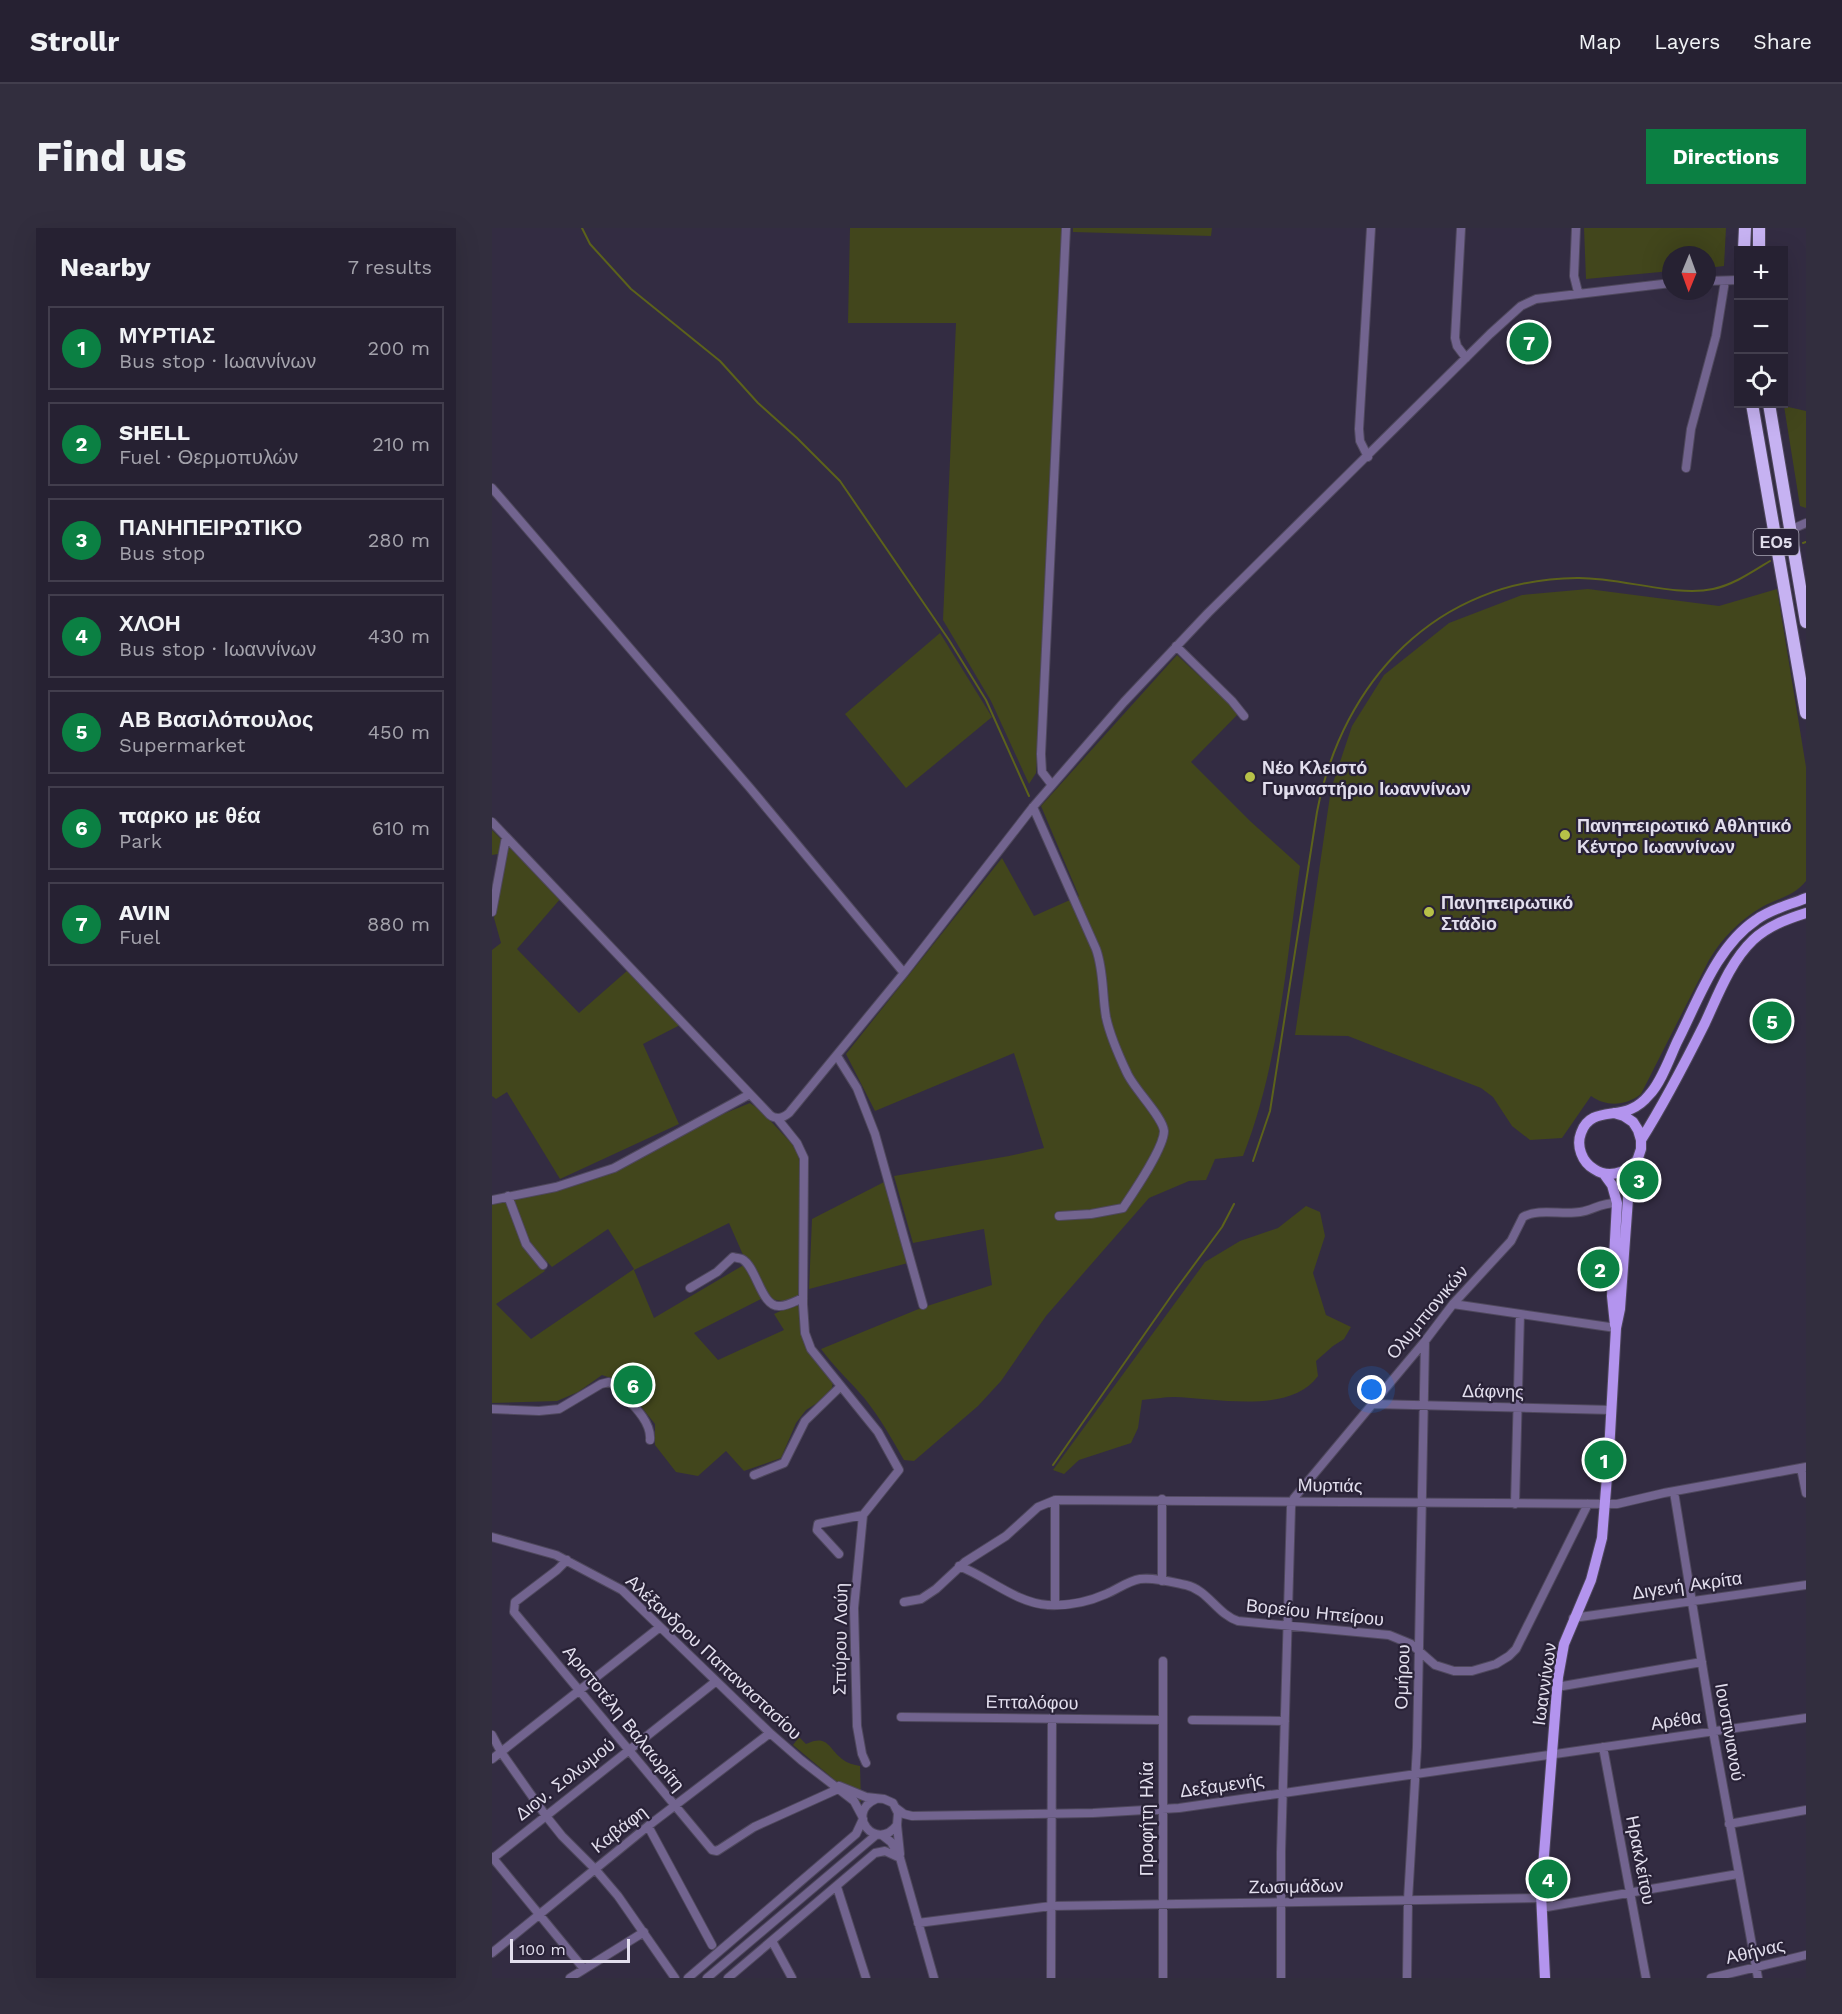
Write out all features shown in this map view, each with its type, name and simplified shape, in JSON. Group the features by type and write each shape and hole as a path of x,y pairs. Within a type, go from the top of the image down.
{"highway":[{"path":"1744,228 1744,246"},
{"path":"1759,228 1759,246"},
{"name":"ΕΟ5","path":"1753,408 1806,713"},
{"name":"ΕΟ5","path":"1769,408 1806,622"}],"main road":[{"path":"1637,1158 1623,1171 1604,1174 1594,1170 1581,1154 1579,1143 1581,1133 1594,1117 1631,1108 1651,1094 1714,968 1735,939 1758,918 1806,898"},
{"path":"1641,1140 1679,1074 1738,958 1765,931 1785,920 1806,913"},
{"path":"1614,1113 1633,1122 1641,1140 1641,1149 1629,1185 1620,1309 1616,1328"},
{"path":"1604,1174 1612,1185 1617,1203 1612,1296 1616,1328"},
{"name":"Ιωαννίνων","path":"1545,1978 1541,1903 1557,1686 1562,1652 1573,1618 1597,1561 1606,1505 1616,1328"}],"street":[{"path":"1052,785 1042,772 1041,754 1066,228"},
{"path":"1368,457 1360,441 1359,429 1371,228"},
{"path":"1461,228 1455,338 1457,346 1466,358"},
{"path":"1576,228 1574,276 1578,292"},
{"path":"1716,281 1734,280"},
{"path":"1686,468 1690,429 1716,336 1725,281"},
{"path":"777,1118 789,1113 837,1056 1033,807 1131,694 1176,646 1466,358 1524,304 1539,298 1662,284"},
{"path":"492,488 735,771 904,973"},
{"path":"1790,530 1806,523"},
{"path":"1176,646 1232,701 1244,716"},
{"path":"1033,807 1099,956 1107,1021 1119,1055 1131,1082 1160,1121 1164,1130 1160,1148 1123,1208 1101,1213 1059,1216"},
{"path":"492,822 771,1116 777,1118 797,1143 804,1158 803,1298 804,1323 808,1341 816,1356 878,1432 899,1470 863,1515 824,1521 817,1526 839,1554"},
{"path":"492,912 506,837"},
{"path":"837,1056 857,1088 878,1141 924,1305"},
{"path":"492,1200 556,1187 614,1168 750,1094"},
{"path":"508,1196 526,1244 543,1265"},
{"name":"Ολυμπιονικών","path":"1292,1501 1453,1304 1511,1241 1525,1216 1533,1213 1583,1212 1598,1205 1617,1203"},
{"path":"690,1288 717,1272 733,1257 743,1259 773,1305 781,1306 803,1298"},
{"path":"1453,1304 1616,1328"},
{"path":"1515,1503 1520,1314"},
{"name":"Ομήρου","path":"1407,1978 1408,1900 1419,1653 1425,1341"},
{"path":"492,1409 539,1411 558,1409 601,1384 609,1382 644,1419 650,1430 650,1440"},
{"path":"754,1475 784,1463 805,1421 841,1386"},
{"name":"Δάφνης","path":"1373,1404 1612,1410"},
{"path":"1804,1468 1806,1493"},
{"name":"Μυρτιάς","path":"1055,1500 1606,1505 1804,1468"},
{"name":"Ιουστινιανού","path":"1674,1492 1729,1824 1758,1978"},
{"path":"904,1602 921,1599 936,1589 959,1566 1006,1536 1038,1507 1055,1500 1054,1605"},
{"path":"1162,1500 1162,1581"},
{"path":"1281,1978 1283,1793 1292,1501"},
{"name":"Βορείου Ηπείρου","path":"959,1566 1041,1604 1054,1605 1096,1598 1138,1579 1190,1586 1199,1590 1221,1612 1233,1619 1389,1635 1405,1641 1435,1665 1460,1672 1500,1662 1512,1654 1522,1639 1588,1504"},
{"name":"Σπύρου Λούη","path":"863,1515 854,1608 856,1716 862,1754 866,1763"},
{"name":"Αλέξανδρου Παπαναστασίου","path":"492,1537 567,1560 618,1587 770,1733 858,1806 862,1817"},
{"name":"Αριστοτέλη Βαλαωρίτη","path":"567,1560 515,1602 514,1612 711,1850 717,1851 754,1827 838,1789"},
{"name":"Διγενή Ακρίτα","path":"1573,1618 1806,1585"},
{"path":"492,1759 660,1627"},
{"name":"Προφήτη Ηλία","path":"1162,1978 1163,1661"},
{"path":"1557,1686 1702,1662"},
{"name":"Διον. Σολωμού","path":"492,1858 715,1682"},
{"name":"Επταλόφου","path":"901,1717 1162,1720"},
{"path":"1051,1978 1052,1718"},
{"name":"Αρέθα","path":"1551,1755 1806,1718"},
{"path":"1192,1720 1285,1721"},
{"name":"Καβάφη","path":"492,1953 648,1826 770,1733"},
{"path":"492,1735 501,1752 546,1816 618,1896 675,1978"},
{"name":"Ηρακλείτου","path":"1603,1747 1646,1978"},
{"name":"Δεξαμενής","path":"896,1808 912,1816 1052,1814 1162,1809 1551,1755"},
{"path":"830,1782 866,1797 888,1800 896,1808 899,1819 897,1825 900,1858 934,1978"},
{"path":"688,1978 856,1834 867,1805 876,1799"},
{"path":"1729,1824 1806,1810"},
{"path":"862,1817 866,1828 891,1842 900,1858"},
{"path":"708,1978 879,1835 888,1834 897,1825"},
{"path":"648,1826 712,1945"},
{"path":"732,1976 875,1853 885,1851 900,1858"},
{"path":"492,1858 584,1969"},
{"name":"Ζωσιμάδων","path":"918,1923 1051,1906 1408,1900 1541,1903 1630,1893 1738,1875"},
{"path":"837,1887 866,1978"},
{"path":"570,1978 644,1932"},
{"path":"772,1941 792,1978"},
{"name":"Αθήνας","path":"1711,1978 1806,1955"}],"green space":[{"path":"850,228 1062,228 1037,757 1036,773 1029,784 991,701 943,620 956,323 848,323"},
{"path":"1073,228 1212,228 1211,236 1073,232"},
{"path":"1584,228 1726,228 1724,266 1716,267 1716,246 1662,246 1662,272 1586,279"},
{"path":"1788,407 1806,411 1806,508 1800,506 1784,408"},
{"name":"Πανηπειρωτικό Αθλητικό Κέντρο Ιωαννίνων","path":"1588,589 1719,606 1777,589 1806,767 1806,881 1791,893 1762,907 1746,918 1720,944 1709,960 1641,1094 1629,1101 1616,1104 1603,1102 1591,1096 1562,1138 1530,1140 1512,1126 1493,1097 1481,1088 1348,1036 1295,1035 1331,789 1352,726 1384,675 1449,623 1522,595"},
{"path":"940,633 992,717 906,788 845,714"},
{"path":"1177,655 1239,713 1191,762 1250,821 1300,866 1280,1013 1265,1086 1255,1121 1243,1156 1215,1159 1206,1180 1189,1181 1149,1198 1046,1316 1001,1381 978,1406 914,1461 904,1460 870,1406 821,1349 921,1308 992,1285 984,1229 913,1243 894,1176 1044,1148 1014,1053 875,1111 846,1054 1002,858 1034,916 1079,896 1041,806"},
{"path":"492,830 501,839 498,854 492,855"},
{"path":"509,845 561,898 517,949 579,1013 628,970 680,1025 643,1044 679,1124 560,1179 507,1092 496,1099 492,1096 492,950 501,943 494,918 504,856"},
{"path":"750,1103 760,1110 797,1149 801,1170 800,1296 782,1301 771,1299 751,1261 744,1257 729,1223 634,1270 654,1318 747,1263 763,1298 694,1333 718,1360 784,1330 774,1314 800,1302 808,1351 833,1382 832,1388 806,1410 796,1423 781,1458 744,1471 726,1451 698,1476 676,1472 655,1445 655,1424 639,1404 636,1406 611,1378 602,1375 578,1392 557,1401 492,1403 492,1204 506,1202 523,1245 545,1271 496,1304 531,1339 634,1269 608,1229 552,1267 529,1243 512,1199 558,1191 616,1172 711,1119"},
{"path":"886,1181 908,1263 809,1289 812,1219"},
{"path":"1306,1206 1320,1212 1325,1236 1313,1273 1326,1315 1351,1327 1344,1339 1316,1361 1318,1376 1305,1388 1290,1396 1271,1400 1251,1402 1174,1397 1142,1400 1138,1428 1131,1443 1079,1460 1064,1474 1053,1470 1205,1262 1240,1241 1278,1228"},
{"path":"799,1737 806,1744 823,1741 844,1760 860,1766 861,1802 793,1745"}],"waterway":[{"path":"582,228 590,244 631,289 720,361 758,403 840,481 949,640 986,700 1029,796"},
{"path":"1253,1161 1270,1111 1317,812 1330,764 1348,720 1373,681 1404,646 1440,618 1481,597 1527,583 1577,578 1610,580 1681,591 1698,591 1713,589 1735,581 1770,561"},
{"path":"1053,1465 1222,1227 1234,1204"}],"place":[{"name":"AVIN","path":"1529,342"},
{"name":"Νέο Κλειστό Γυμναστήριο Ιωαννίνων","path":"1250,777"},
{"name":"Πανηπειρωτικό Αθλητικό Κέντρο Ιωαννίνων","path":"1565,835"},
{"name":"Πανηπειρωτικό Στάδιο","path":"1429,912"},
{"name":"ΑΒ Βασιλόπουλος","path":"1772,1021"},
{"name":"ΠΑΝΗΠΕΙΡΩΤΙΚΟ","path":"1639,1180"},
{"name":"SHELL","path":"1600,1269"},
{"name":"παρκο με θέα","path":"633,1385"},
{"name":"ΜΥΡΤΙΑΣ","path":"1604,1460"},
{"name":"ΧΛΟΗ","path":"1548,1879"}]}
